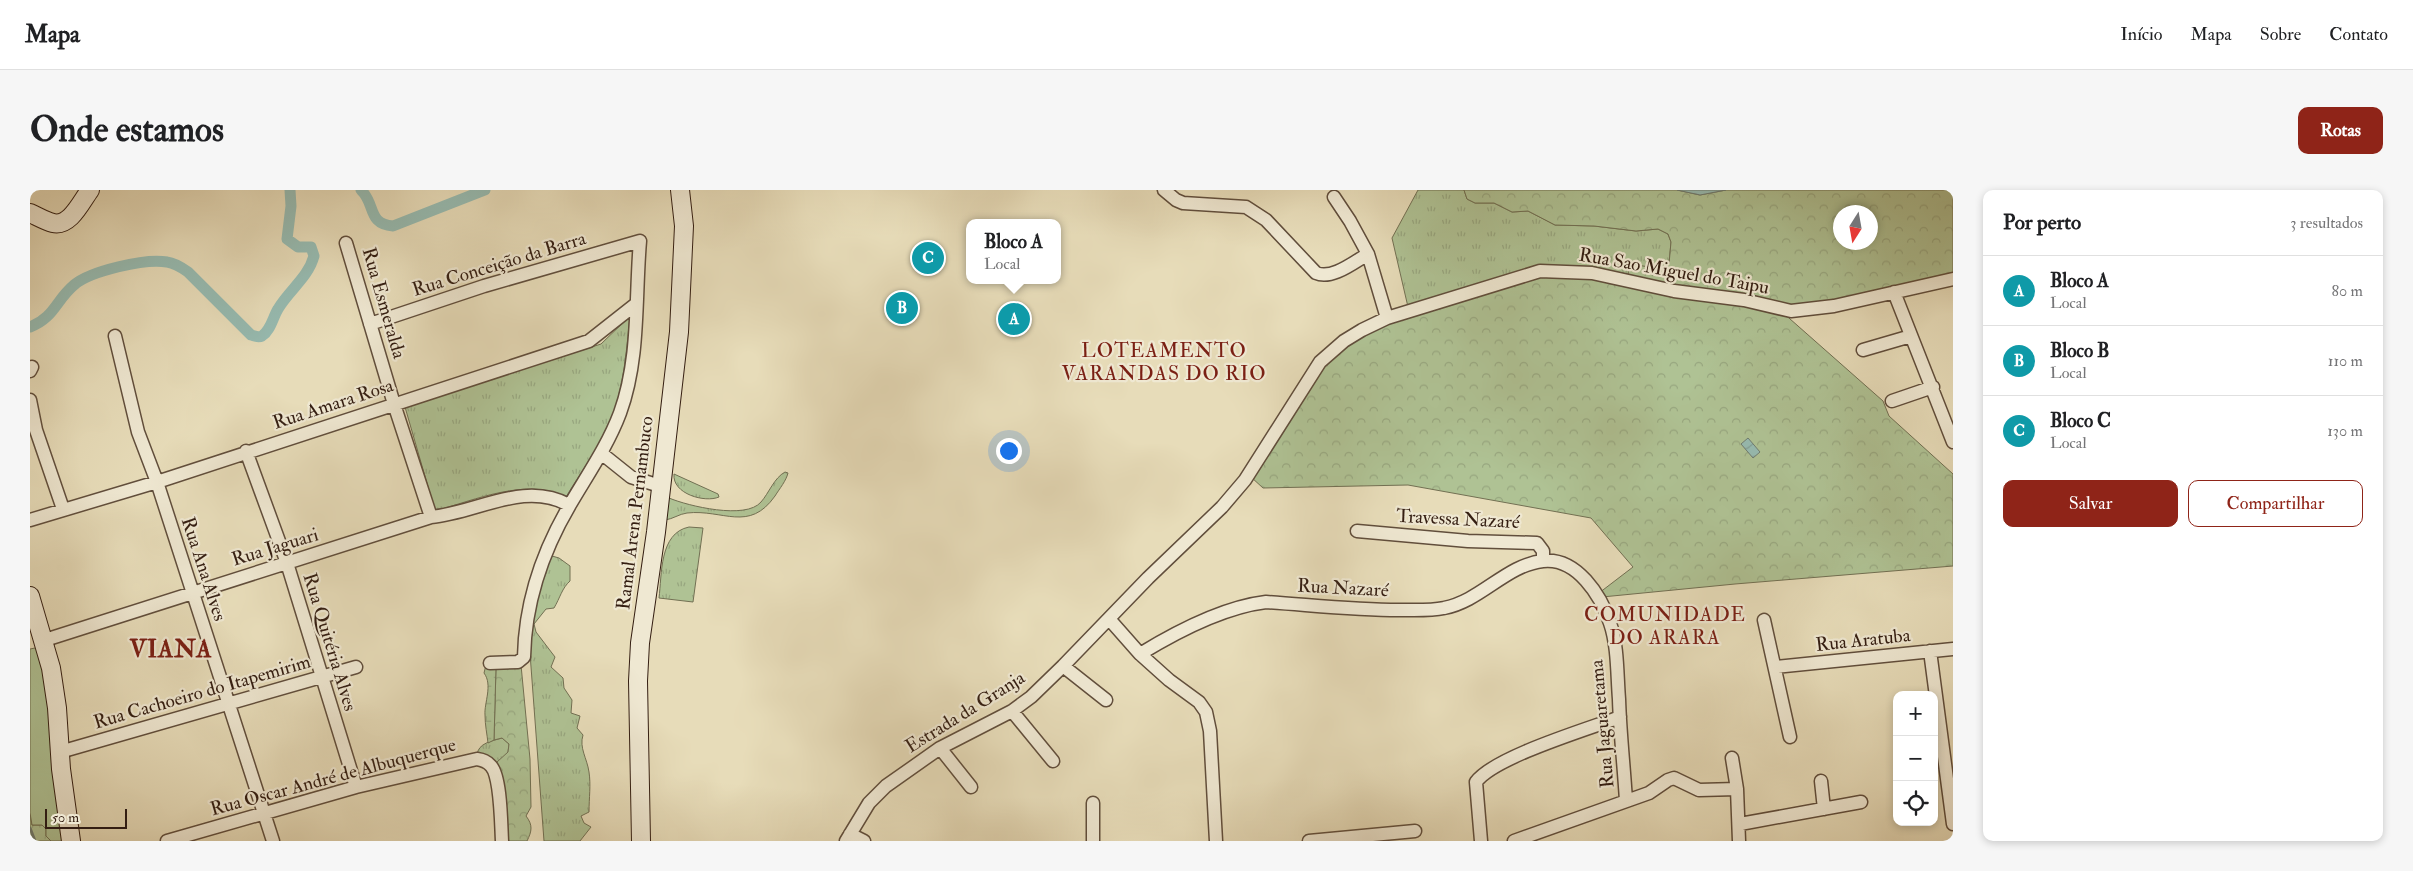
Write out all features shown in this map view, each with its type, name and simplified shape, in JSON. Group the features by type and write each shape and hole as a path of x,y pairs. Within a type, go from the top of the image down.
{"main road":[{"path":"30,213 52,223 64,222 69,219 90,190"},
{"name":"Ramal Arena Pernambuco","path":"641,841 638,681 640,644 679,332 684,252 684,226 680,190"},
{"path":"30,596 45,640 57,708 60,752 71,841"}],"street":[{"path":"1164,190 1183,203 1246,207 1266,220 1321,276 1335,272 1368,254"},
{"path":"1334,198 1350,221 1368,254 1387,318"},
{"name":"Rua Conceição da Barra","path":"370,324 484,286 640,241 636,304"},
{"name":"Rua Esmeralda","path":"346,243 430,517"},
{"name":"Rua Sao Miguel do Taipu","path":"1110,620 1148,578 1222,507 1245,480 1320,362 1344,341 1387,318 1540,271 1592,273 1674,291 1744,300 1792,311 1834,306 1953,279"},
{"path":"1894,292 1933,387 1953,442"},
{"path":"490,663 518,662 524,657 525,629 540,564 569,505 601,453 619,415 635,343 636,304"},
{"name":"Rua Amara Rosa","path":"30,520 157,482 246,451 589,341 636,304"},
{"name":"Rua Ana Alves","path":"115,336 138,432 157,482 273,841"},
{"path":"1863,350 1911,336"},
{"path":"1892,401 1933,387"},
{"path":"30,400 36,430 63,509"},
{"name":"Rua Quitéria Alves","path":"246,451 287,564 320,677 356,787"},
{"path":"601,453 630,477 660,486"},
{"name":"Rua Jaguari","path":"45,640 430,517 513,497 551,498 569,505"},
{"name":"Travessa Nazaré","path":"1357,531 1460,540 1537,543 1543,552 1543,561"},
{"name":"Rua Nazaré","path":"1140,654 1167,637 1249,604 1266,602 1371,610 1443,608 1461,604 1510,572 1543,561"},
{"name":"Rua Jaguaretama","path":"1543,561 1565,564 1577,572 1590,586 1603,606 1611,625 1616,665 1626,801"},
{"path":"1110,620 1140,654 1169,680 1199,702 1206,712 1210,731 1216,841"},
{"name":"Estrada da Granja","path":"848,837 869,803 886,786 940,748 1012,711 1031,697 1110,620"},
{"path":"1764,620 1790,738"},
{"name":"Rua Aratuba","path":"1776,668 1953,648"},
{"path":"1930,651 1953,824"},
{"path":"1063,666 1106,700"},
{"name":"Rua Cachoeiro do Itapemirim","path":"60,752 356,667"},
{"path":"1012,711 1053,761"},
{"path":"1481,841 1476,782 1489,769 1548,743 1620,717"},
{"path":"940,748 971,787"},
{"path":"1732,758 1740,824 1739,841"},
{"name":"Rua Oscar André de Albuquerque","path":"167,841 263,812 356,787 477,759 486,761 492,767 496,779 502,841"},
{"path":"1514,841 1649,793 1668,780 1679,779 1703,791 1737,789"},
{"path":"1821,781 1824,809"},
{"path":"1740,824 1861,802"},
{"path":"1093,803 1093,841"},
{"path":"1312,840 1415,831"},
{"path":"848,837 864,841"}],"green space":[{"path":"1418,190 1464,190 1467,199 1475,203 1494,203 1512,212 1528,211 1555,225 1594,226 1636,231 1658,229 1668,234 1671,242 1669,264 1664,269 1652,268 1628,276 1408,307 1392,238"},
{"path":"1464,190 1677,190 1700,195 1726,190 1953,190 1953,273 1812,306 1798,306 1691,291 1628,276 1629,264 1664,269 1669,264 1671,242 1668,234 1658,229 1636,231 1594,226 1555,225 1528,211 1512,212 1494,203 1475,203 1467,199"},
{"path":"1556,272 1781,311 1883,401 1889,416 1953,474 1953,566 1602,597 1599,593 1633,567 1591,518 1408,485 1263,488 1251,477 1309,382 1344,344 1397,316"},
{"path":"630,316 624,371 614,411 600,443 566,497 551,491 535,489 518,490 484,496 435,511 405,407 601,344"},
{"path":"785,472 788,473 787,476 775,496 755,514 735,517 687,513 665,520 667,499 669,498 689,505 716,510 743,510 754,507 761,502 775,482"},
{"path":"674,474 718,494 719,497 713,499 698,498 684,492 678,487"},
{"path":"689,527 703,528 693,602 659,598 662,567 667,546 672,537 679,531"},
{"path":"552,556 559,558 570,566 570,581 554,608 546,609 534,624 536,632 555,657 551,667 563,678 564,688 572,700 571,713 580,716 577,728 583,735 583,749 590,782 589,812 581,816 584,823 591,827 580,841 544,841 529,640 543,567 547,559"},
{"path":"40,647 47,681 64,841 51,841 46,836 46,829 42,825 32,825 30,813 30,649"},
{"path":"486,665 496,667 494,740 488,743 485,719 488,688 487,678 484,673"},
{"path":"521,665 530,759 531,807 526,816 531,828 527,841 507,841 497,762 508,752 509,744 502,738 494,740 496,667"},
{"path":"502,738 509,744 508,752 498,769 477,755 483,745"},
{"path":"30,813 32,825 42,825 46,829 46,836 51,841 30,841"}],"water":[{"path":"1677,190 1726,190 1700,195"},
{"path":"1748,438 1760,452 1753,458 1741,444"}],"waterway":[{"path":"30,327 50,314 68,291 82,280 119,267 158,261 173,263 188,272 251,335 262,336 270,327 282,302 307,271 314,256 311,247 298,247 287,239 291,206 290,190"},
{"path":"361,190 366,195 379,222 393,226 485,190"},
{"path":"30,828 35,841"}],"place":[{"name":"Bloco C","path":"928,258"},
{"name":"Bloco B","path":"902,308"},
{"name":"Bloco A","path":"1014,319"}],"district":[{"name":"LOTEAMENTO VARANDAS DO RIO","path":"1164,362"},
{"name":"COMUNIDADE DO ARARA","path":"1665,626"},
{"name":"VIANA","path":"171,649"}]}
